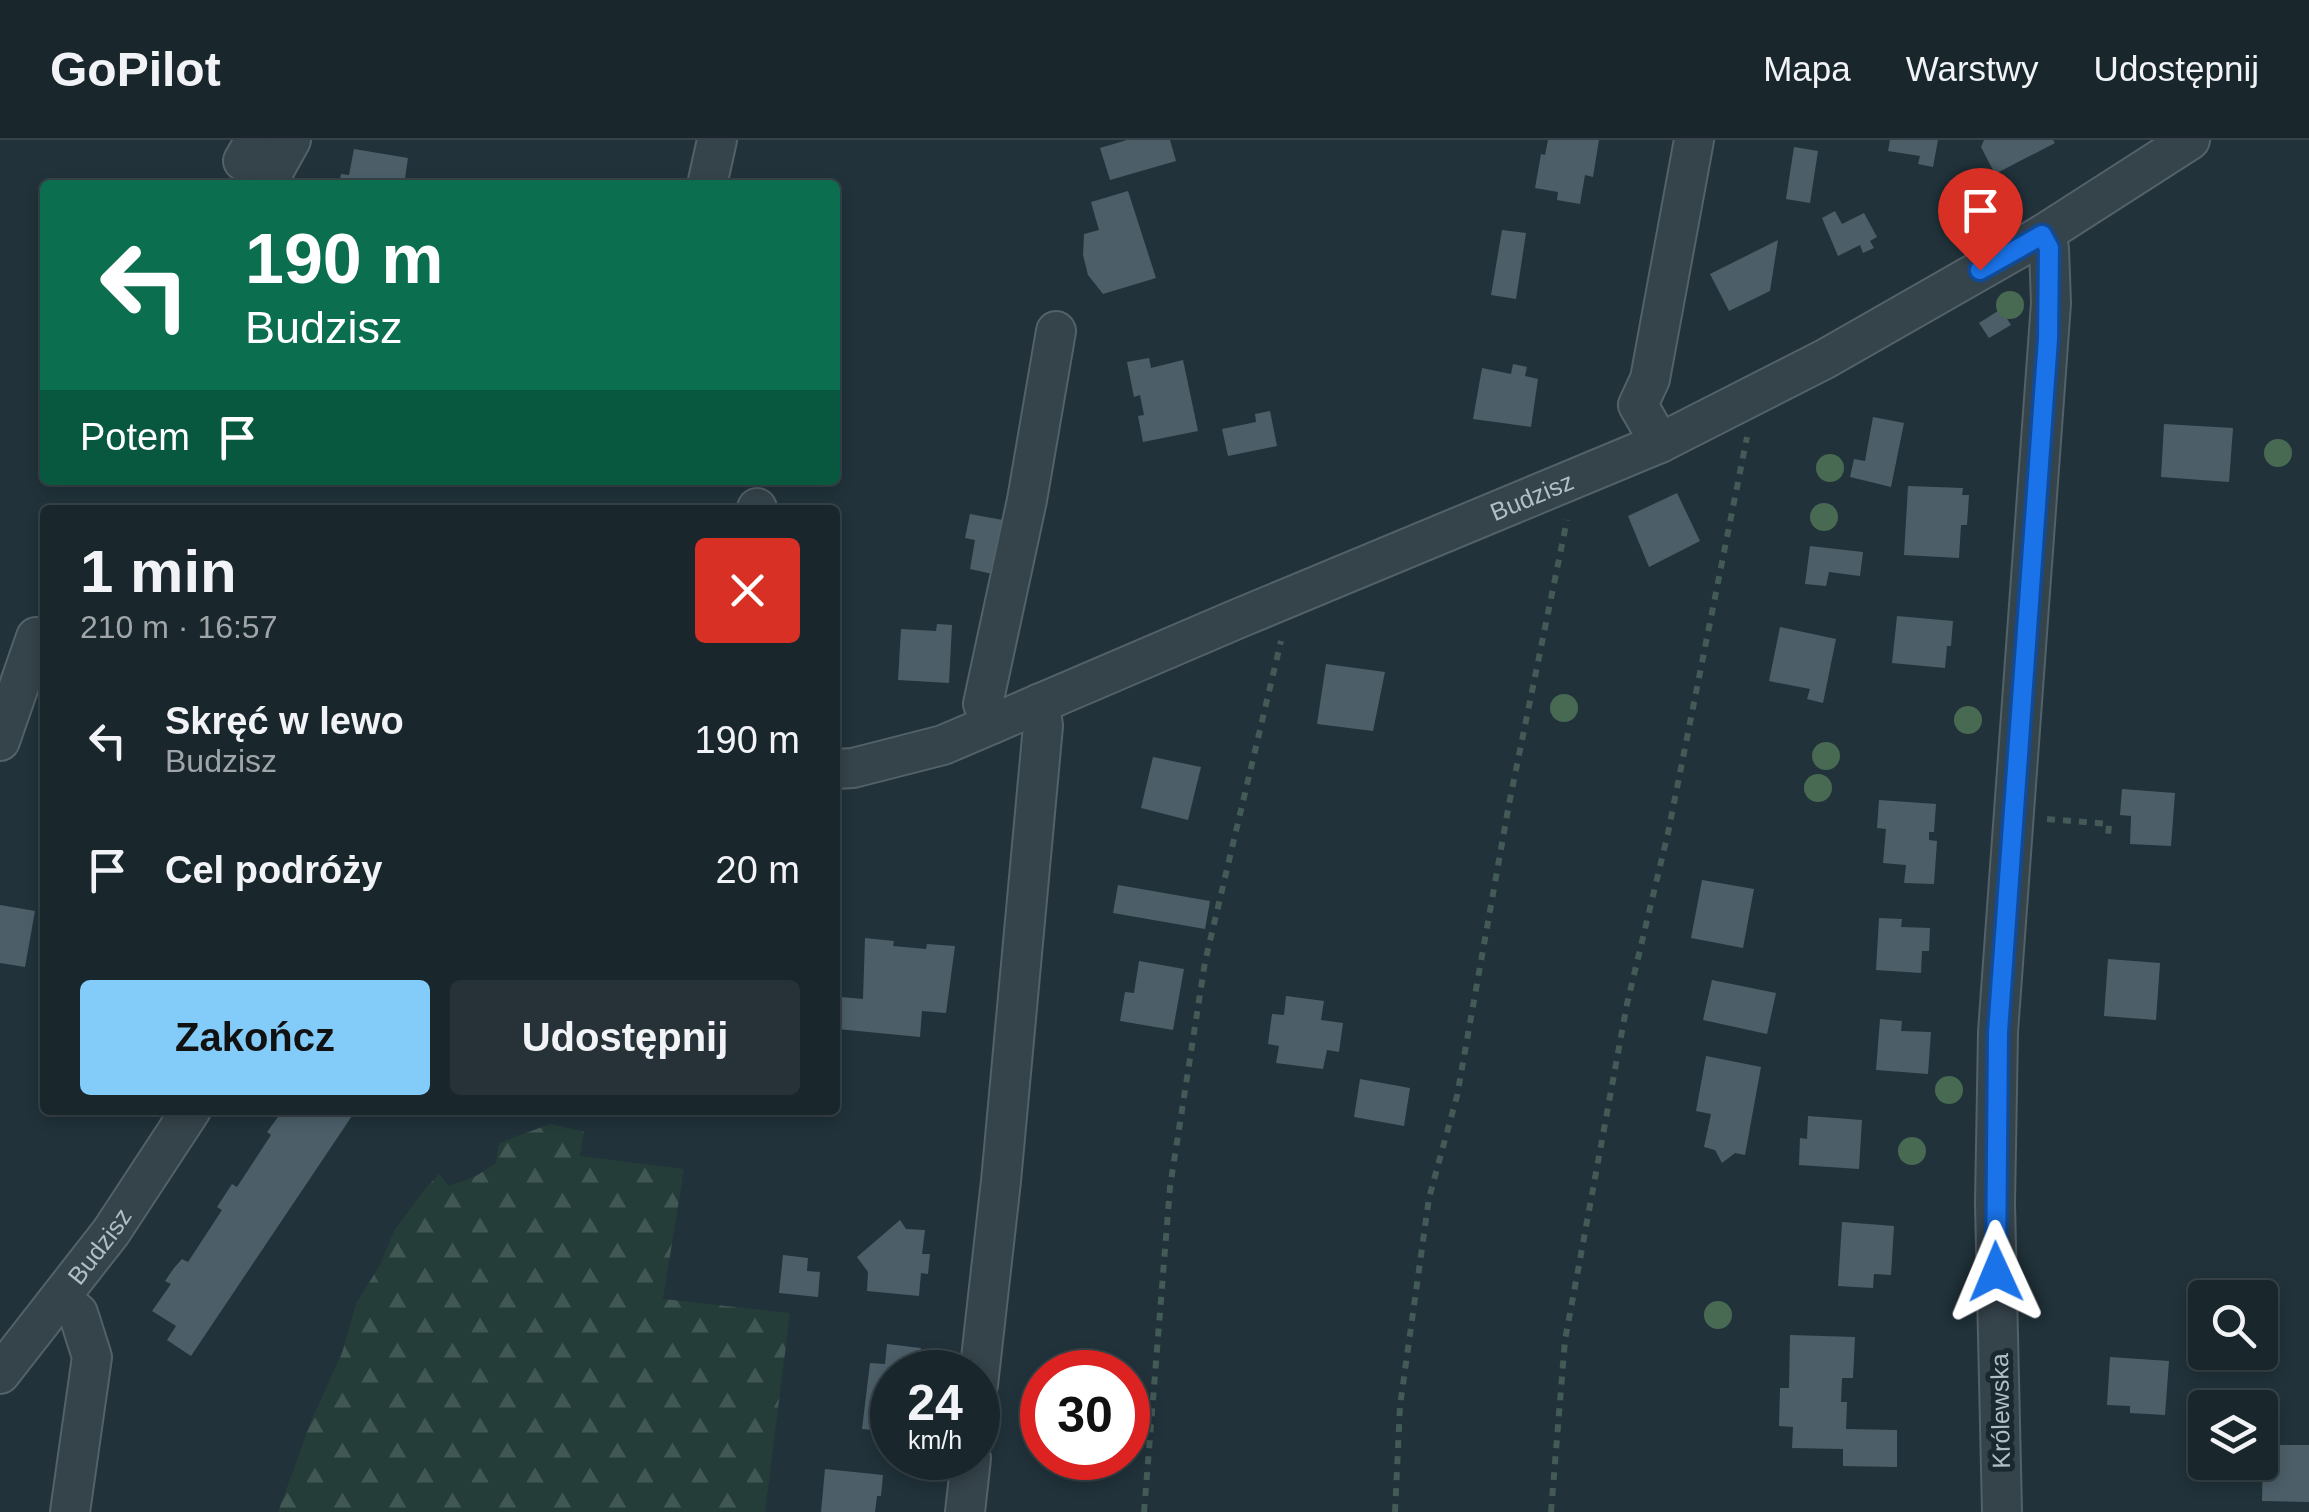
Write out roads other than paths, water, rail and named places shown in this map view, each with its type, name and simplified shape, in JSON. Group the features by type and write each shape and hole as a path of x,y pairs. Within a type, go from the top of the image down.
{"street":[{"path":"255,162 291,140"},
{"path":"708,180 717,140"},
{"path":"1660,444 1638,405 1650,379 1694,140"},
{"name":"Budzisz","path":"840,769 943,745 1660,444 1825,358 2042,235 2190,140"},
{"name":"Królewska","path":"2002,1512 1995,1203 1998,1032 2051,303 2049,248 2042,235"},
{"path":"992,724 983,704 1027,500 1056,330"},
{"path":"0,740 36,636"},
{"path":"982,1350 1005,1141 1042,726 1040,703"},
{"name":"Budzisz","path":"0,1374 60,1300 158,1166 188,1115"},
{"path":"60,1300 78,1313 92,1357 70,1512"},
{"path":"966,1512 968,1480"}]}
